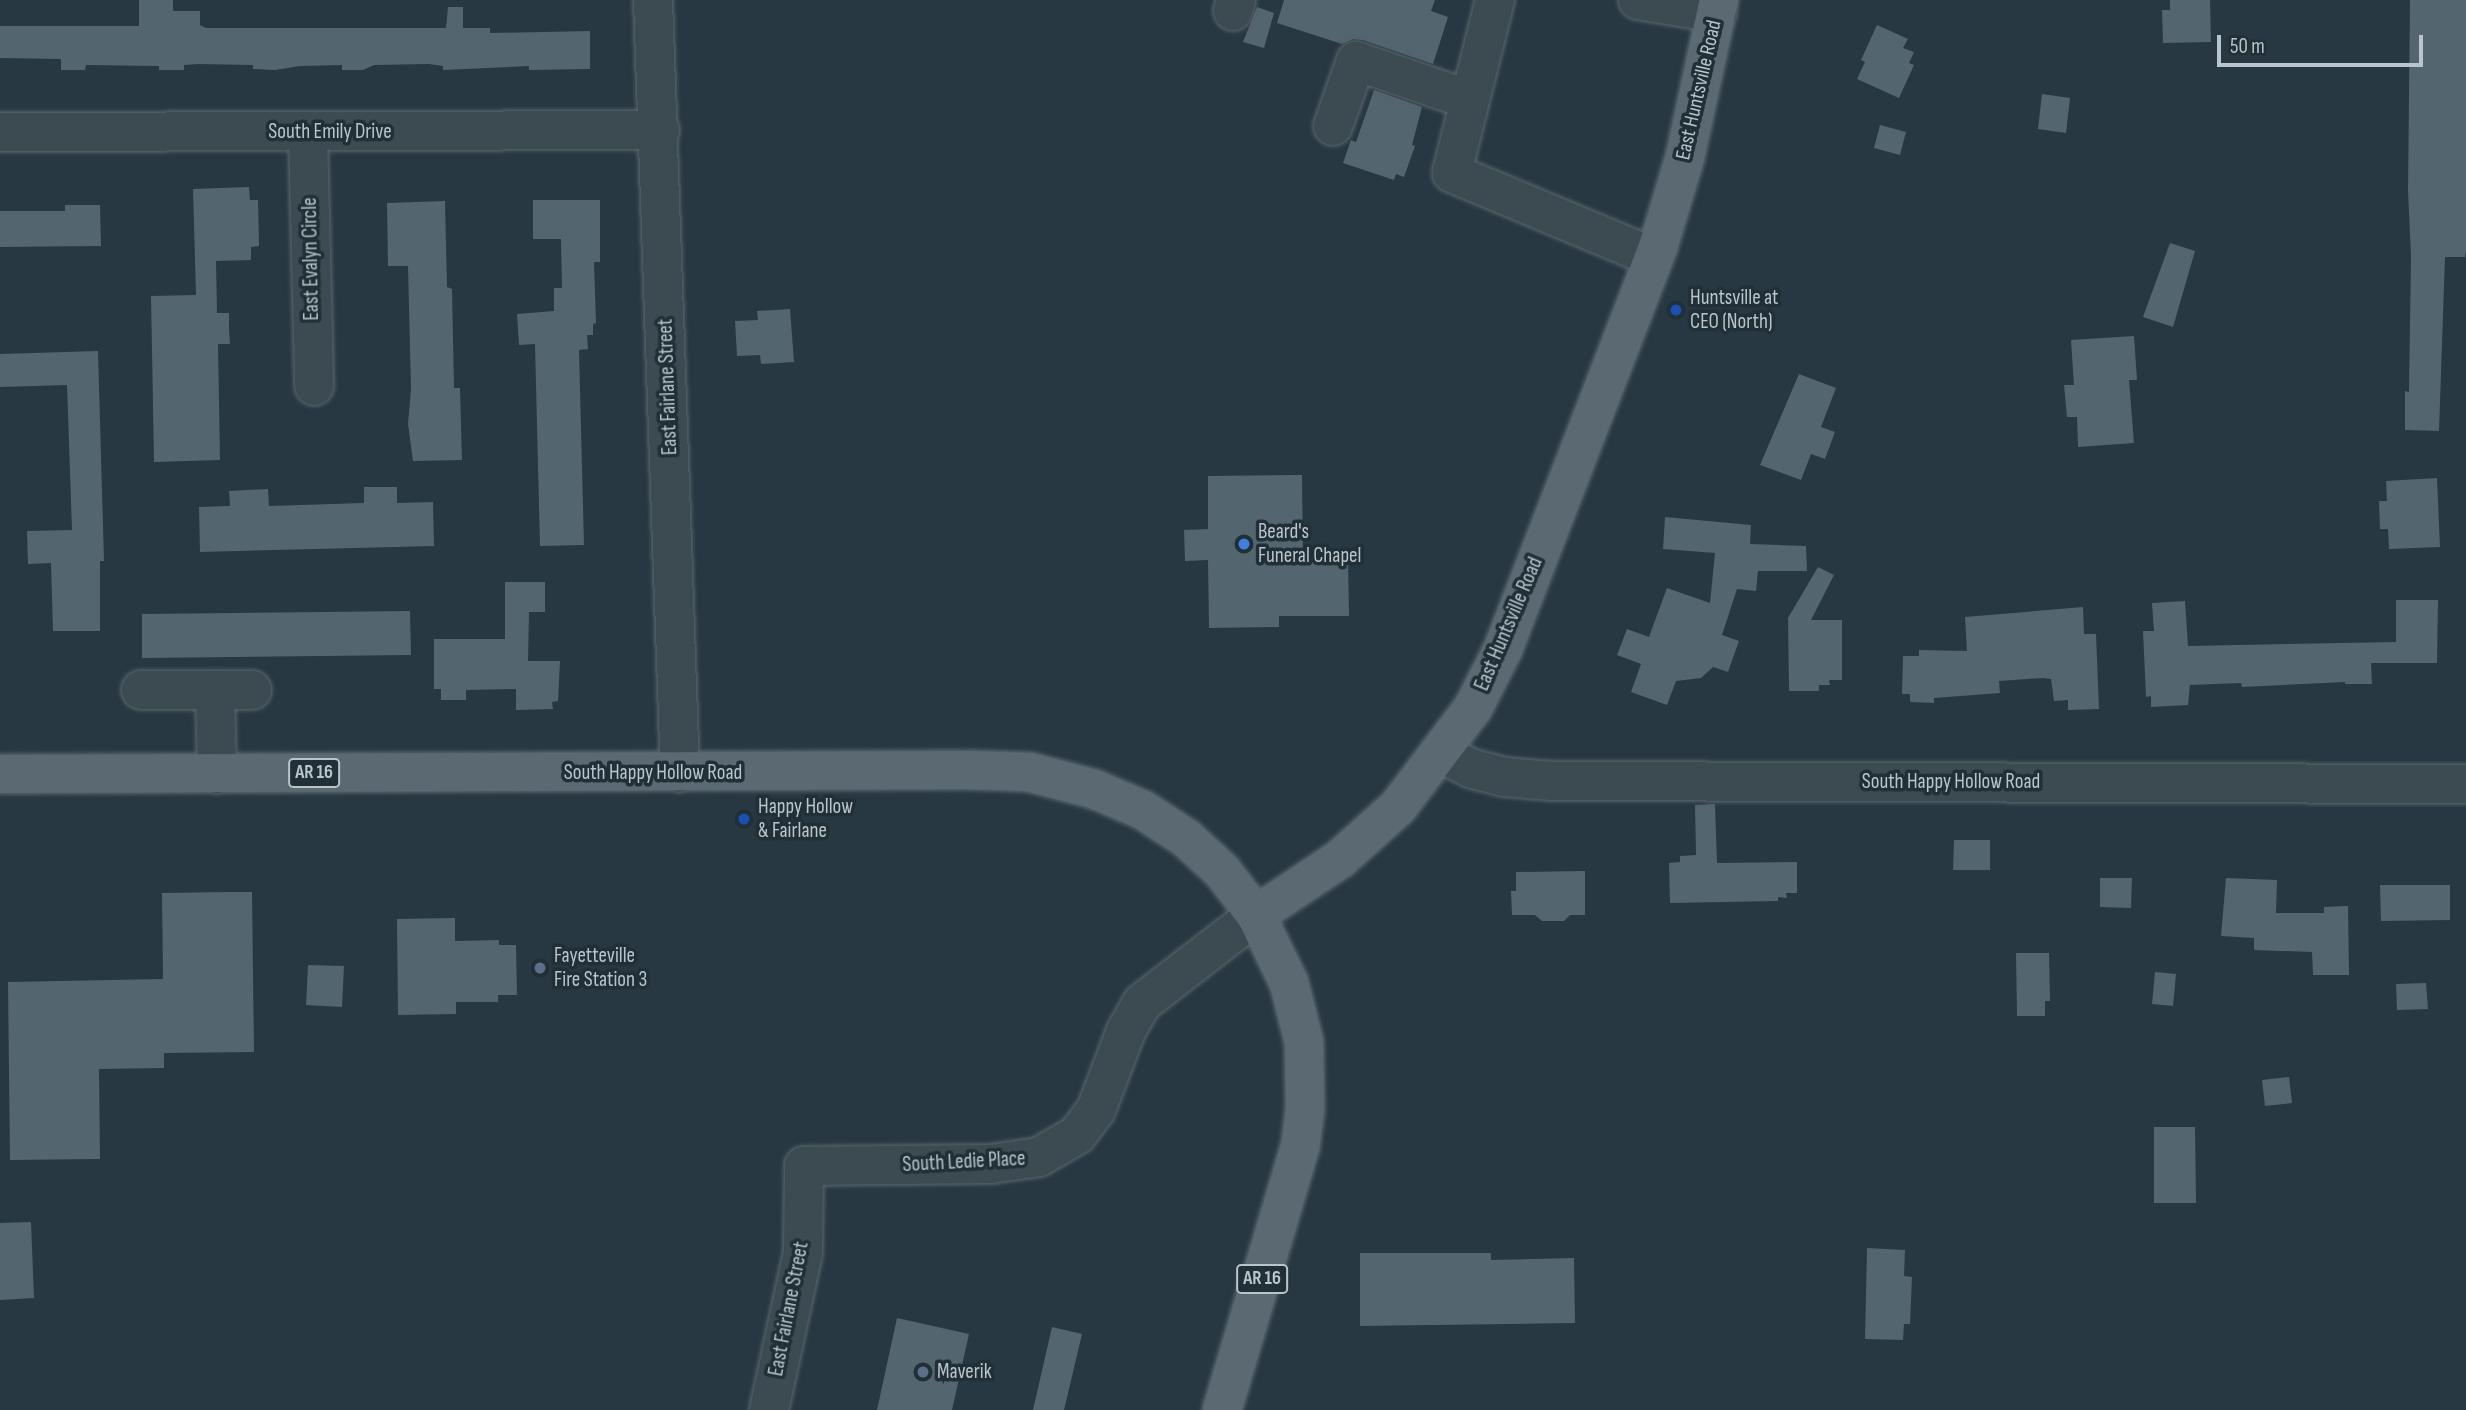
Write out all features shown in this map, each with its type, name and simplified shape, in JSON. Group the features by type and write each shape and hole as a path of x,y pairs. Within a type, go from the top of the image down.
{"main road":[{"name":"East Huntsville Road","path":"1256,915 1340,859 1398,807 1473,708 1503,649 1653,257 1685,158 1718,7"},
{"name":"South Happy Hollow Road","path":"0,774 967,770 1042,775 1094,789 1143,810 1186,838 1222,871 1256,915"},
{"name":"AR 16","path":"1222,1410 1290,1184 1305,1109 1304,1042 1289,983 1256,915"}],"street":[{"name":"East Fairlane Street","path":"653,0 660,130 680,773"},
{"path":"1495,0 1452,173 1653,257"},
{"path":"1638,0 1718,7"},
{"path":"1333,126 1356,61 1470,100"},
{"name":"South Emily Drive","path":"0,132 660,130"},
{"name":"East Evalyn Circle","path":"308,133 314,386"},
{"path":"141,690 252,690"},
{"path":"215,690 217,774"},
{"name":"South Happy Hollow Road","path":"1441,753 1473,769 1503,776 1552,781 2466,784"},
{"name":"South Ledie Place","path":"804,1166 990,1164 1039,1157 1077,1135 1096,1110 1126,1031 1142,1003 1256,915"},
{"name":"East Fairlane Street","path":"769,1410 803,1253 804,1166"}],"building":[{"path":"139,0 173,0 173,11 200,11 200,25 206,28 446,28 448,7 463,7 463,28 490,28 490,33 590,31 590,69 529,70 529,66 443,70 443,66 429,64 374,65 363,70 342,70 342,65 300,66 275,70 253,69 253,65 198,64 184,65 184,70 159,70 159,66 86,65 85,70 61,70 61,59 0,58 0,26 139,26"},
{"path":"1284,0 1435,0 1431,11 1448,17 1433,64 1363,40 1353,39 1342,44 1277,23"},
{"path":"2170,0 2210,0 2211,42 2163,43 2162,10 2170,10"},
{"path":"2410,0 2466,0 2466,250 2465,257 2445,257 2439,431 2405,430 2405,391 2409,392 2411,256 2408,191"},
{"path":"1257,7 1274,13 1264,48 1243,42"},
{"path":"1877,25 1908,39 1903,48 1914,52 1909,63 1914,65 1899,98 1857,79 1865,62 1861,60"},
{"path":"1374,90 1422,107 1412,145 1415,146 1404,177 1396,174 1394,180 1343,163 1351,140 1356,142"},
{"path":"2042,94 2070,98 2066,133 2038,129"},
{"path":"1880,125 1906,132 1900,155 1874,148"},
{"path":"249,187 250,200 258,200 259,246 251,247 251,260 216,261 217,313 229,313 230,344 218,344 220,460 154,462 151,296 196,295 193,189"},
{"path":"533,200 600,200 600,262 594,262 596,323 593,324 593,335 587,335 588,349 579,350 584,545 540,546 535,344 519,345 517,314 554,311 554,288 562,288 561,239 533,239"},
{"path":"445,201 447,287 452,289 454,388 460,388 462,460 413,461 408,424 411,389 408,266 388,266 387,203"},
{"path":"65,205 100,205 101,246 0,247 0,211 65,211"},
{"path":"2170,243 2195,251 2173,327 2143,317"},
{"path":"790,309 794,362 761,364 760,355 737,356 735,321 758,320 757,311"},
{"path":"2134,336 2137,380 2129,380 2134,443 2078,447 2077,417 2067,417 2064,385 2074,385 2071,340"},
{"path":"98,351 104,561 100,561 100,631 53,631 51,563 28,564 27,531 72,530 67,385 0,387 0,354"},
{"path":"1799,374 1836,388 1821,427 1835,432 1825,459 1811,454 1801,480 1760,465"},
{"name":"Beard's Funeral Chapel","path":"1302,475 1303,558 1348,558 1349,616 1279,616 1279,627 1209,628 1208,560 1185,561 1184,530 1208,529 1208,476"},
{"path":"2437,478 2440,547 2389,549 2388,529 2380,529 2379,501 2387,501 2386,481"},
{"path":"364,487 397,487 397,503 433,502 434,546 200,552 199,507 230,506 229,491 268,489 269,506 364,503"},
{"path":"1665,517 1751,525 1750,544 1806,546 1807,571 1758,571 1756,591 1737,589 1722,635 1739,641 1728,672 1713,667 1701,678 1676,681 1667,705 1631,692 1641,664 1617,655 1627,629 1649,637 1667,588 1710,603 1715,553 1663,549"},
{"path":"1818,567 1834,575 1811,620 1842,620 1842,680 1829,680 1830,685 1819,685 1819,691 1789,691 1788,618"},
{"path":"505,582 545,582 545,612 529,612 528,661 560,661 558,701 552,702 553,709 516,710 516,689 466,690 466,700 441,700 441,689 434,689 434,639 505,639"},
{"path":"2396,600 2438,600 2437,663 2371,663 2372,684 2345,682 2242,687 2241,683 2190,685 2188,705 2151,707 2151,696 2146,697 2143,631 2154,631 2152,603 2185,601 2188,646 2396,642"},
{"path":"2083,607 2084,634 2096,634 2099,709 2068,710 2068,700 2054,701 2051,679 2043,678 1999,681 2000,693 1934,698 1934,703 1910,702 1910,694 1902,694 1903,656 1919,656 1919,650 1967,651 1965,617"},
{"path":"410,611 411,655 142,658 142,614"},
{"path":"1715,804 1717,863 1797,862 1797,893 1786,893 1787,898 1778,897 1778,901 1670,903 1669,863 1680,862 1680,856 1696,855 1695,805"},
{"path":"1954,840 1990,840 1990,870 1953,870"},
{"path":"1585,871 1585,915 1570,915 1564,921 1542,921 1535,915 1512,915 1511,891 1516,891 1516,872"},
{"path":"2100,878 2132,878 2131,908 2100,907"},
{"path":"2226,878 2277,880 2276,913 2324,913 2324,907 2348,906 2349,975 2313,975 2312,952 2254,950 2254,938 2221,936"},
{"path":"2380,885 2450,885 2450,920 2381,921"},
{"path":"252,892 254,1052 164,1053 164,1068 99,1069 100,1159 10,1160 8,982 163,979 162,893"},
{"path":"455,918 455,941 499,940 499,945 516,945 517,995 498,995 498,1002 456,1002 456,1014 398,1015 397,919"},
{"path":"2016,953 2049,953 2050,1001 2045,1001 2045,1016 2017,1016"},
{"path":"308,965 344,966 342,1007 306,1005"},
{"path":"2155,972 2176,974 2173,1006 2152,1004"},
{"path":"2426,983 2428,1009 2397,1010 2396,984"},
{"path":"2289,1077 2292,1103 2265,1106 2262,1080"},
{"path":"2154,1127 2195,1127 2196,1203 2154,1203"},
{"path":"31,1222 34,1298 0,1300 0,1223"},
{"path":"1867,1248 1905,1250 1904,1276 1912,1277 1910,1324 1904,1324 1903,1340 1865,1339"},
{"path":"1360,1253 1491,1253 1491,1260 1574,1258 1575,1323 1360,1326"},
{"name":"Maverik","path":"897,1318 969,1334 952,1410 877,1410"},
{"path":"1052,1327 1082,1334 1064,1410 1033,1410"}],"place":[{"name":"Huntsville at CEO (North)","path":"1676,310"},
{"name":"Beard's Funeral Chapel","path":"1244,544"},
{"name":"Happy Hollow & Fairlane","path":"744,819"},
{"name":"Fayetteville Fire Station 3","path":"540,968"},
{"name":"Maverik","path":"923,1372"}]}
